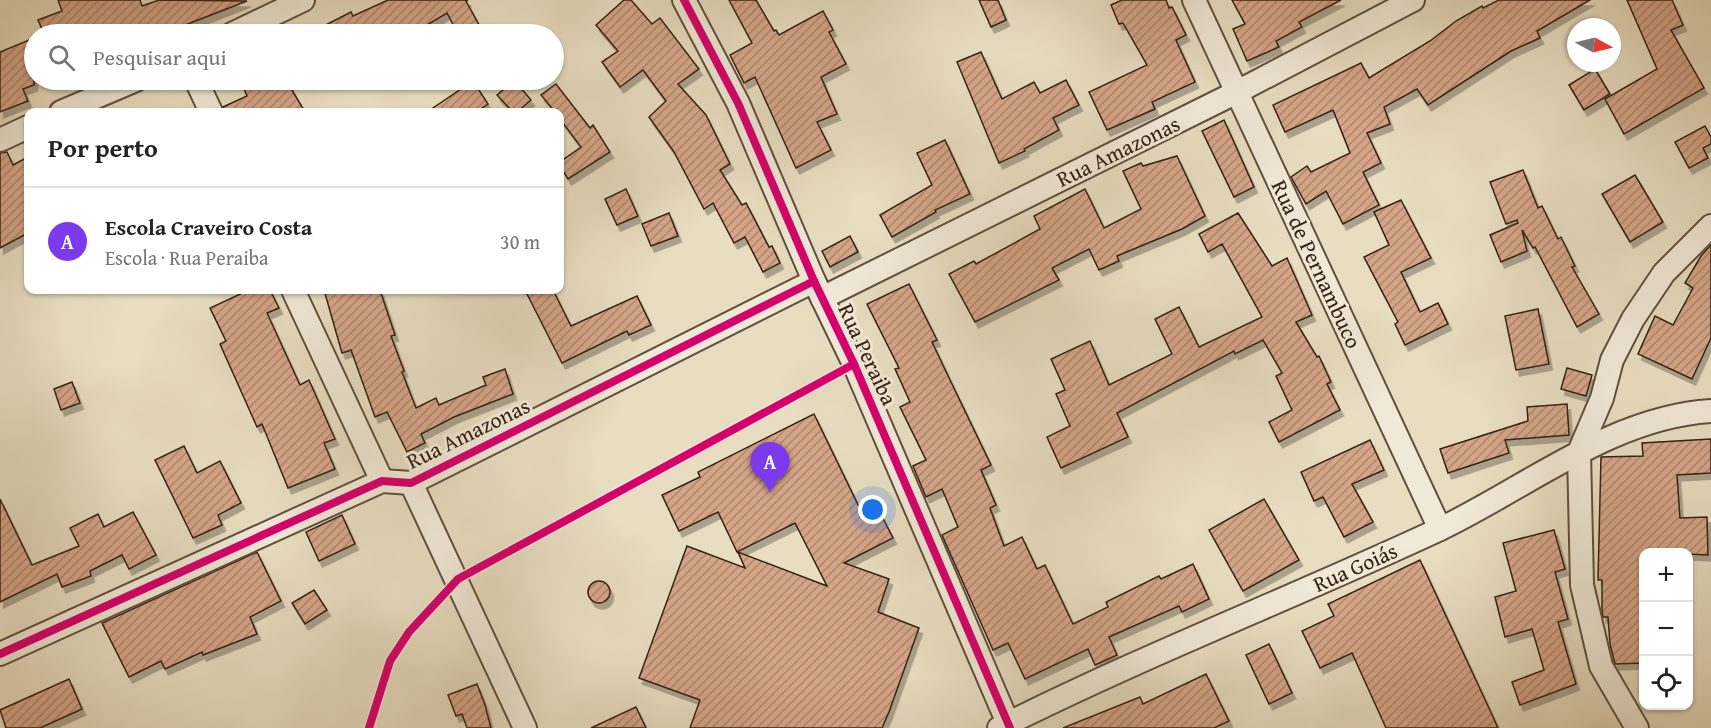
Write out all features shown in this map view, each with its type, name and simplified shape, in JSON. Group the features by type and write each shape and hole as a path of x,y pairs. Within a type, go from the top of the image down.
{"street":[{"path":"253,24 303,0"},
{"name":"Rua Peraiba","path":"684,0 738,103 818,290 854,364 1005,726"},
{"name":"Rua de Pernambuco","path":"1194,0 1440,529"},
{"name":"Rua Amazonas","path":"0,654 382,481 411,483 1237,92 1413,0"},
{"path":"70,108 113,90"},
{"path":"201,90 210,108"},
{"path":"0,140 24,129"},
{"path":"1636,728 1600,666 1582,585 1579,452 1602,398 1612,360 1633,319 1664,273 1711,226"},
{"path":"295,294 382,481"},
{"name":"Rua Goiás","path":"1005,726 1440,529 1579,452 1646,425 1711,411"},
{"path":"411,483 525,728"}],"building":[{"path":"58,0 140,0 142,6 159,0 247,1 188,24 40,24 38,20 62,11"},
{"path":"388,0 468,0 466,1 479,24 453,24 447,13 429,24 328,24 351,12 353,16"},
{"path":"624,0 631,0 652,24 660,18 699,69 678,84 706,115 730,164 720,170 742,205 746,203 780,263 763,272 745,237 734,243 713,203 704,209 674,152 649,117 666,101 643,70 620,87 602,62 618,51 596,25"},
{"path":"729,0 756,0 774,31 776,30 779,35 823,11 833,30 829,32 846,64 821,77 837,114 817,122 831,150 796,168 755,77 744,83 730,55 752,43"},
{"path":"979,0 998,0 1006,20 991,27"},
{"path":"1122,0 1166,0 1186,35 1176,40 1195,82 1152,102 1155,109 1107,130 1089,92 1147,65 1123,23 1119,24 1111,5"},
{"path":"1232,0 1341,0 1299,22 1302,27 1276,41 1279,47 1247,61 1233,29 1245,24"},
{"path":"1499,0 1590,0 1537,31 1540,38 1511,51 1428,105 1417,89 1384,107 1390,124 1367,133 1381,163 1363,172 1379,205 1343,224 1326,191 1306,204 1291,177 1307,166 1311,172 1350,153 1333,110 1285,132 1273,105 1361,63 1369,78 1430,41 1456,21 1482,6 1483,8"},
{"path":"1627,0 1672,0 1683,25 1671,30 1704,88 1624,134 1605,99 1657,69"},
{"path":"24,42 23,89 28,101 0,112 0,52"},
{"path":"981,52 1002,99 1034,82 1040,93 1066,80 1079,105 1053,118 1059,130 1024,149 1025,151 999,163 957,62"},
{"path":"1590,72 1597,72 1610,94 1584,110 1569,85"},
{"path":"244,90 292,90 303,108 223,108 247,96"},
{"path":"460,90 479,90 488,104 482,108 433,108"},
{"path":"503,90 522,90 531,100 522,108 509,108 497,95"},
{"path":"548,90 561,90 590,128 593,125 610,152 568,179 564,172 564,159 581,147 564,124 564,108 552,108 541,95"},
{"path":"1224,120 1254,187 1234,197 1202,131"},
{"path":"1705,126 1711,137 1711,144 1703,148 1708,158 1689,168 1675,142"},
{"path":"945,140 970,194 935,210 936,212 892,237 880,215 932,185 917,153"},
{"path":"7,152 13,165 24,159 24,235 0,248 0,153"},
{"path":"1177,156 1205,216 1182,229 1117,256 1119,261 1099,270 1089,249 1052,268 1059,280 975,322 949,274 974,261 976,264 1040,229 1034,216 1085,189 1104,228 1141,209 1123,171 1141,163 1143,166"},
{"path":"1523,170 1538,208 1542,206 1558,239 1561,237 1575,266 1572,267 1599,314 1577,327 1535,247 1533,248 1522,230 1527,251 1501,262 1490,235 1518,223 1517,220 1506,224 1490,182"},
{"path":"1635,175 1663,222 1630,242 1602,194"},
{"path":"626,189 638,216 617,225 605,199"},
{"path":"1401,200 1431,258 1401,272 1420,312 1438,303 1448,324 1405,345 1395,324 1398,322 1364,257 1389,245 1374,212"},
{"path":"669,213 678,236 651,246 642,224"},
{"path":"1238,213 1272,266 1287,258 1312,315 1296,322 1317,357 1319,356 1331,382 1327,384 1340,410 1279,442 1269,422 1292,410 1276,376 1282,373 1263,340 1235,354 1234,351 1117,413 1128,437 1061,468 1047,437 1070,426 1056,394 1065,390 1051,359 1090,341 1109,385 1172,354 1155,319 1179,307 1199,347 1262,317 1222,244 1208,252 1199,234"},
{"path":"850,236 858,252 830,267 822,251"},
{"path":"1711,245 1711,338 1692,379 1638,354 1655,316 1673,325 1693,288 1685,283 1701,256"},
{"path":"909,284 937,340 932,342 991,465 981,470 996,505 990,508 1004,546 1022,537 1037,569 1045,565 1073,624 1108,607 1106,602 1159,576 1161,579 1193,564 1209,599 1182,612 1179,606 1109,637 1117,655 1095,665 1088,649 1025,679 1008,643 993,650 942,535 958,527 942,489 926,497 913,466 926,460 900,407 910,402 895,369 899,368 867,304"},
{"path":"240,294 272,294 279,308 267,313 300,385 309,380 335,439 324,443 335,469 288,488 262,424 257,427 220,344 226,341 210,308"},
{"path":"325,294 381,294 395,335 391,336 416,408 436,398 439,405 486,385 483,377 505,369 513,394 454,417 421,434 425,443 407,452 387,412 375,417 351,350 342,353"},
{"path":"527,294 555,294 571,326 637,296 651,325 629,335 627,331 562,363"},
{"path":"1538,309 1549,364 1516,370 1505,316"},
{"path":"1567,368 1592,375 1586,396 1561,389"},
{"path":"72,382 80,403 61,410 54,389"},
{"path":"1567,404 1569,435 1505,440 1509,453 1448,473 1440,449 1528,421 1527,407"},
{"path":"814,414 862,513 876,505 893,538 844,563 889,579 878,612 919,628 889,712 882,728 690,728 700,700 639,678 687,546 745,568 738,552 827,586 795,523 737,552 718,512 679,531 662,495 700,477 698,472"},
{"path":"1711,439 1711,473 1677,475 1680,518 1707,517 1708,555 1693,554 1693,548 1639,548 1639,663 1615,664 1610,644 1608,617 1603,617 1602,580 1598,580 1601,457 1643,456 1642,443"},
{"path":"1370,440 1384,470 1352,484 1373,522 1344,537 1323,497 1314,501 1301,472"},
{"path":"184,446 197,473 220,461 241,503 218,515 222,525 193,538 155,460"},
{"path":"0,499 32,565 79,546 70,528 98,514 104,527 133,512 156,555 129,569 122,555 90,571 91,576 62,587 57,574 0,602"},
{"path":"1264,499 1299,560 1243,591 1209,530"},
{"path":"342,515 355,544 319,561 306,532"},
{"path":"1554,530 1565,569 1555,572 1568,619 1558,622 1576,684 1520,705 1512,682 1544,670 1532,629 1505,637 1495,597 1516,591 1503,543"},
{"path":"257,552 281,601 250,617 257,634 203,655 202,652 165,669 161,661 129,677 102,623"},
{"path":"1420,560 1498,728 1386,728 1352,653 1320,668 1302,631 1334,616 1328,604"},
{"path":"599,581 607,584 610,592 607,600 599,603 591,600 588,592 591,584"},
{"path":"314,590 327,610 305,624 292,603"},
{"path":"1269,644 1292,693 1269,704 1246,655"},
{"path":"1206,674 1229,721 1214,728 1063,728 1140,697 1143,704"},
{"path":"69,679 82,709 40,728 6,728 0,710"},
{"path":"477,684 491,728 467,728 462,714 456,716 448,695"},
{"path":"636,707 646,728 591,728"}],"cycle path":[{"path":"684,0 738,103 814,281 854,364 1010,728"},
{"path":"0,654 382,481 411,483 814,281"},
{"path":"369,728 390,661 409,632 458,579 854,364"}],"place":[{"name":"Escola Craveiro Costa","path":"770,492"}]}
